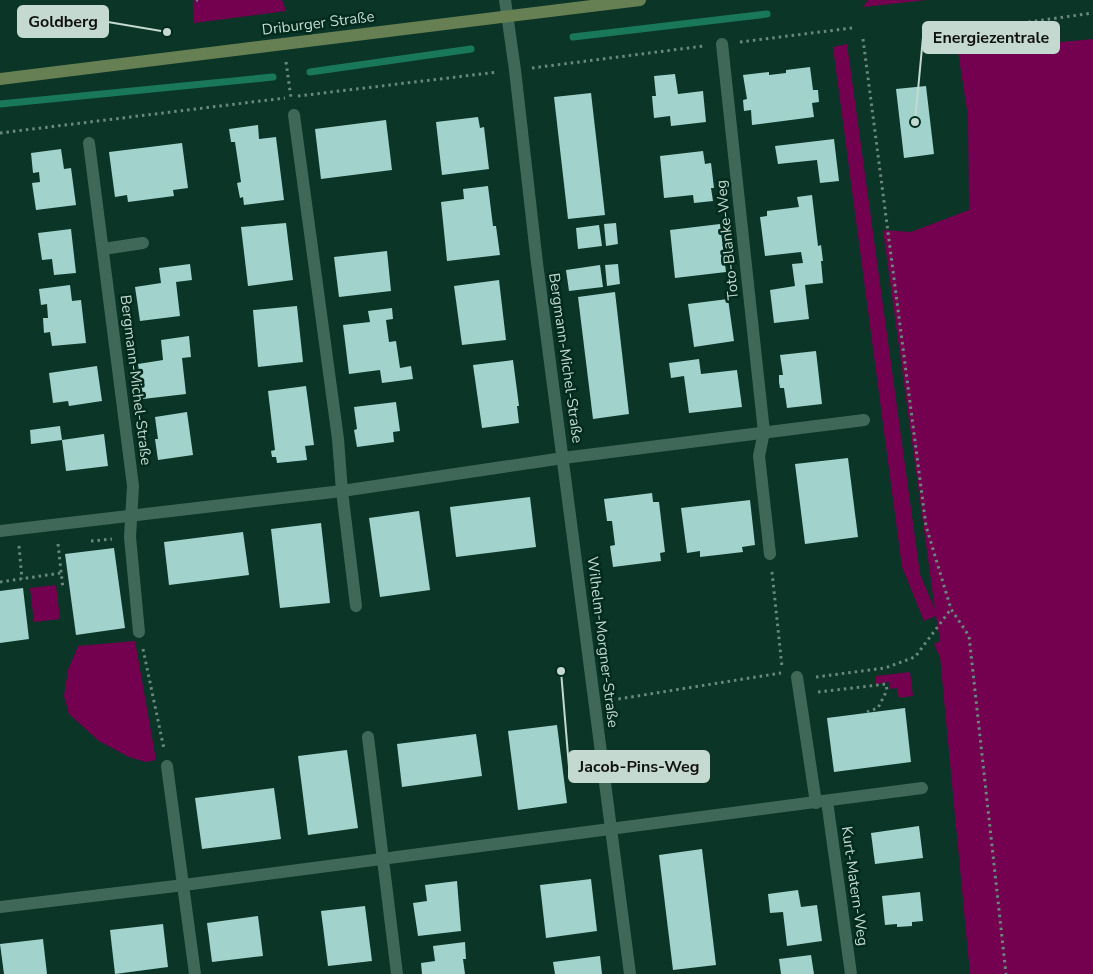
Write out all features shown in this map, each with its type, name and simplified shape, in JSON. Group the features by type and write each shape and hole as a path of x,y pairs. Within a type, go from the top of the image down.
{"main road":[{"name":"Driburger Straße","path":"0,79 640,0"}],"street":[{"name":"Bergmann-Michel-Straße","path":"0,531 342,491 563,458 505,0"},
{"name":"Toto-Blanke-Weg","path":"722,44 764,432 759,456 770,554"},
{"path":"294,115 338,439 342,491 356,606"},
{"name":"Bergmann-Michel-Straße","path":"89,143 133,486 130,537 139,632"},
{"path":"103,249 143,243"},
{"path":"563,458 864,420"},
{"name":"Wilhelm-Morgner-Straße","path":"563,458 630,974"},
{"path":"798,678 821,802"},
{"path":"368,737 397,974"},
{"path":"167,766 195,974"},
{"path":"0,907 184,885 922,788"},
{"name":"Kurt-Matern-Weg","path":"821,802 850,974"}],"path":[{"path":"964,31 1093,13"},
{"path":"0,133 852,28"},
{"path":"862,39 926,526 951,609 969,636 1006,974"},
{"path":"284,44 291,97"},
{"path":"58,544 63,590"},
{"path":"18,545 22,579"},
{"path":"594,703 783,673 770,554"},
{"path":"0,582 61,574"},
{"path":"798,678 885,668 915,657 951,609"},
{"path":"139,632 167,766"},
{"path":"800,694 886,684 887,690 878,708 867,712"}],"shaded area":[{"path":"193,0 282,0 286,11 194,23"},
{"path":"868,0 927,0 863,7"},
{"path":"1093,39 1093,974 970,974 940,657 934,644 940,641 936,616 924,621 902,567 833,47 847,44 920,574 935,610 883,230 911,232 969,210 968,116 958,52"},
{"path":"56,585 60,619 34,622 30,588"},
{"path":"135,641 156,760 146,762 129,757 99,741 69,714 64,696 68,670 78,646"},
{"path":"910,672 913,696 899,698 897,688 890,689 889,682 876,684 876,676"}],"building":[{"path":"810,67 813,90 818,90 819,102 812,103 814,117 752,125 751,110 744,111 743,100 747,99 743,75 769,72 769,75 786,73 786,70"},
{"path":"675,74 678,94 703,91 706,122 671,126 670,116 654,118 652,96 656,96 654,76"},
{"path":"926,86 934,154 904,158 896,89"},
{"path":"591,93 605,215 568,219 554,97"},
{"path":"478,117 480,128 484,127 489,169 442,175 436,122"},
{"path":"386,120 392,170 321,179 315,129"},
{"path":"258,125 259,139 276,137 284,200 244,205 243,197 240,198 237,183 241,182 235,142 231,142 229,129"},
{"path":"834,139 839,181 820,183 817,160 778,164 775,146"},
{"path":"182,143 188,188 173,190 174,196 128,202 127,195 115,197 109,152"},
{"path":"61,149 64,169 71,168 76,205 36,210 32,183 40,182 39,172 33,173 31,153"},
{"path":"703,151 705,164 711,163 714,188 711,188 713,201 694,203 693,195 664,198 660,156"},
{"path":"488,186 493,226 496,226 500,255 447,261 441,202 464,199 463,189"},
{"path":"812,195 818,246 821,245 823,261 821,261 823,283 805,285 809,319 774,323 770,290 795,286 792,264 803,263 801,252 765,256 760,217 767,216 767,211 799,207 797,197"},
{"path":"286,223 293,280 248,286 241,227"},
{"path":"616,223 618,244 606,246 604,224"},
{"path":"720,224 726,272 675,278 670,230"},
{"path":"599,225 602,246 578,249 576,228"},
{"path":"71,229 76,273 54,275 52,259 42,260 38,233"},
{"path":"387,251 391,291 339,297 334,257"},
{"path":"190,264 192,280 176,282 180,316 140,321 135,287 161,283 159,268"},
{"path":"618,264 620,284 607,286 605,265"},
{"path":"600,265 603,287 569,291 566,270"},
{"path":"499,280 506,340 462,345 454,286"},
{"path":"70,285 72,301 81,300 86,343 52,346 50,332 44,333 43,318 48,318 47,304 41,305 39,289"},
{"path":"615,292 629,414 593,419 578,297"},
{"path":"728,299 734,341 694,347 688,304"},
{"path":"297,306 303,362 258,367 253,310"},
{"path":"392,308 393,319 386,320 389,342 396,341 400,368 411,366 413,379 382,383 380,370 349,374 343,325 370,322 368,311"},
{"path":"189,336 191,357 182,358 186,394 143,399 138,364 163,360 161,340"},
{"path":"816,351 822,404 787,408 784,388 780,388 779,382 779,375 783,375 780,355"},
{"path":"699,359 701,374 737,370 742,407 689,413 684,376 671,378 669,363"},
{"path":"513,360 519,406 517,406 519,423 482,428 473,365"},
{"path":"97,366 102,401 69,406 68,401 53,403 49,373"},
{"path":"306,386 314,445 305,446 307,460 277,463 276,457 272,457 271,451 275,450 268,391"},
{"path":"396,402 400,431 393,432 394,442 357,447 354,430 357,429 354,407"},
{"path":"187,412 193,455 158,460 155,439 158,439 155,417"},
{"path":"60,426 62,440 31,444 30,430"},
{"path":"104,434 108,466 66,471 62,440"},
{"path":"848,458 858,537 805,544 795,464"},
{"path":"652,493 653,502 659,502 665,552 660,553 661,561 613,567 610,546 615,545 612,521 607,521 604,499"},
{"path":"530,497 536,547 456,557 450,507"},
{"path":"750,500 755,545 742,547 743,552 700,557 700,551 687,553 681,508"},
{"path":"419,511 430,590 380,597 369,518"},
{"path":"321,523 330,603 280,608 271,529"},
{"path":"243,532 249,575 169,585 164,542"},
{"path":"114,548 125,628 76,635 65,554"},
{"path":"23,588 29,639 0,643 0,591"},
{"path":"905,708 911,762 834,772 827,718"},
{"path":"557,725 567,803 518,810 508,731"},
{"path":"476,734 482,776 402,787 397,744"},
{"path":"347,750 358,828 308,835 298,756"},
{"path":"274,788 281,839 202,849 195,798"},
{"path":"919,826 923,858 875,864 871,833"},
{"path":"702,849 716,965 673,970 659,855"},
{"path":"591,879 597,931 546,938 540,885"},
{"path":"457,881 461,931 418,936 413,903 427,901 425,885"},
{"path":"798,890 801,907 817,905 822,941 787,946 783,912 770,913 768,894"},
{"path":"920,892 923,921 912,922 912,926 897,927 897,924 885,925 882,896"},
{"path":"365,906 372,961 328,966 321,911"},
{"path":"258,916 263,956 212,962 207,923"},
{"path":"163,924 168,967 115,974 110,930"},
{"path":"43,939 47,974 4,974 0,944"},
{"path":"465,942 466,959 463,959 465,974 422,974 421,963 435,961 433,946"},
{"path":"811,955 814,974 781,974 779,959"},
{"path":"600,956 602,974 555,974 553,962"}],"waterway":[{"path":"573,37 767,14"},
{"path":"310,72 471,49"},
{"path":"0,104 273,77"}],"place":[{"name":"Goldberg","path":"167,32"},
{"name":"Energiezentrale","path":"915,122"},
{"name":"Jacob-Pins-Weg","path":"561,671"}]}
